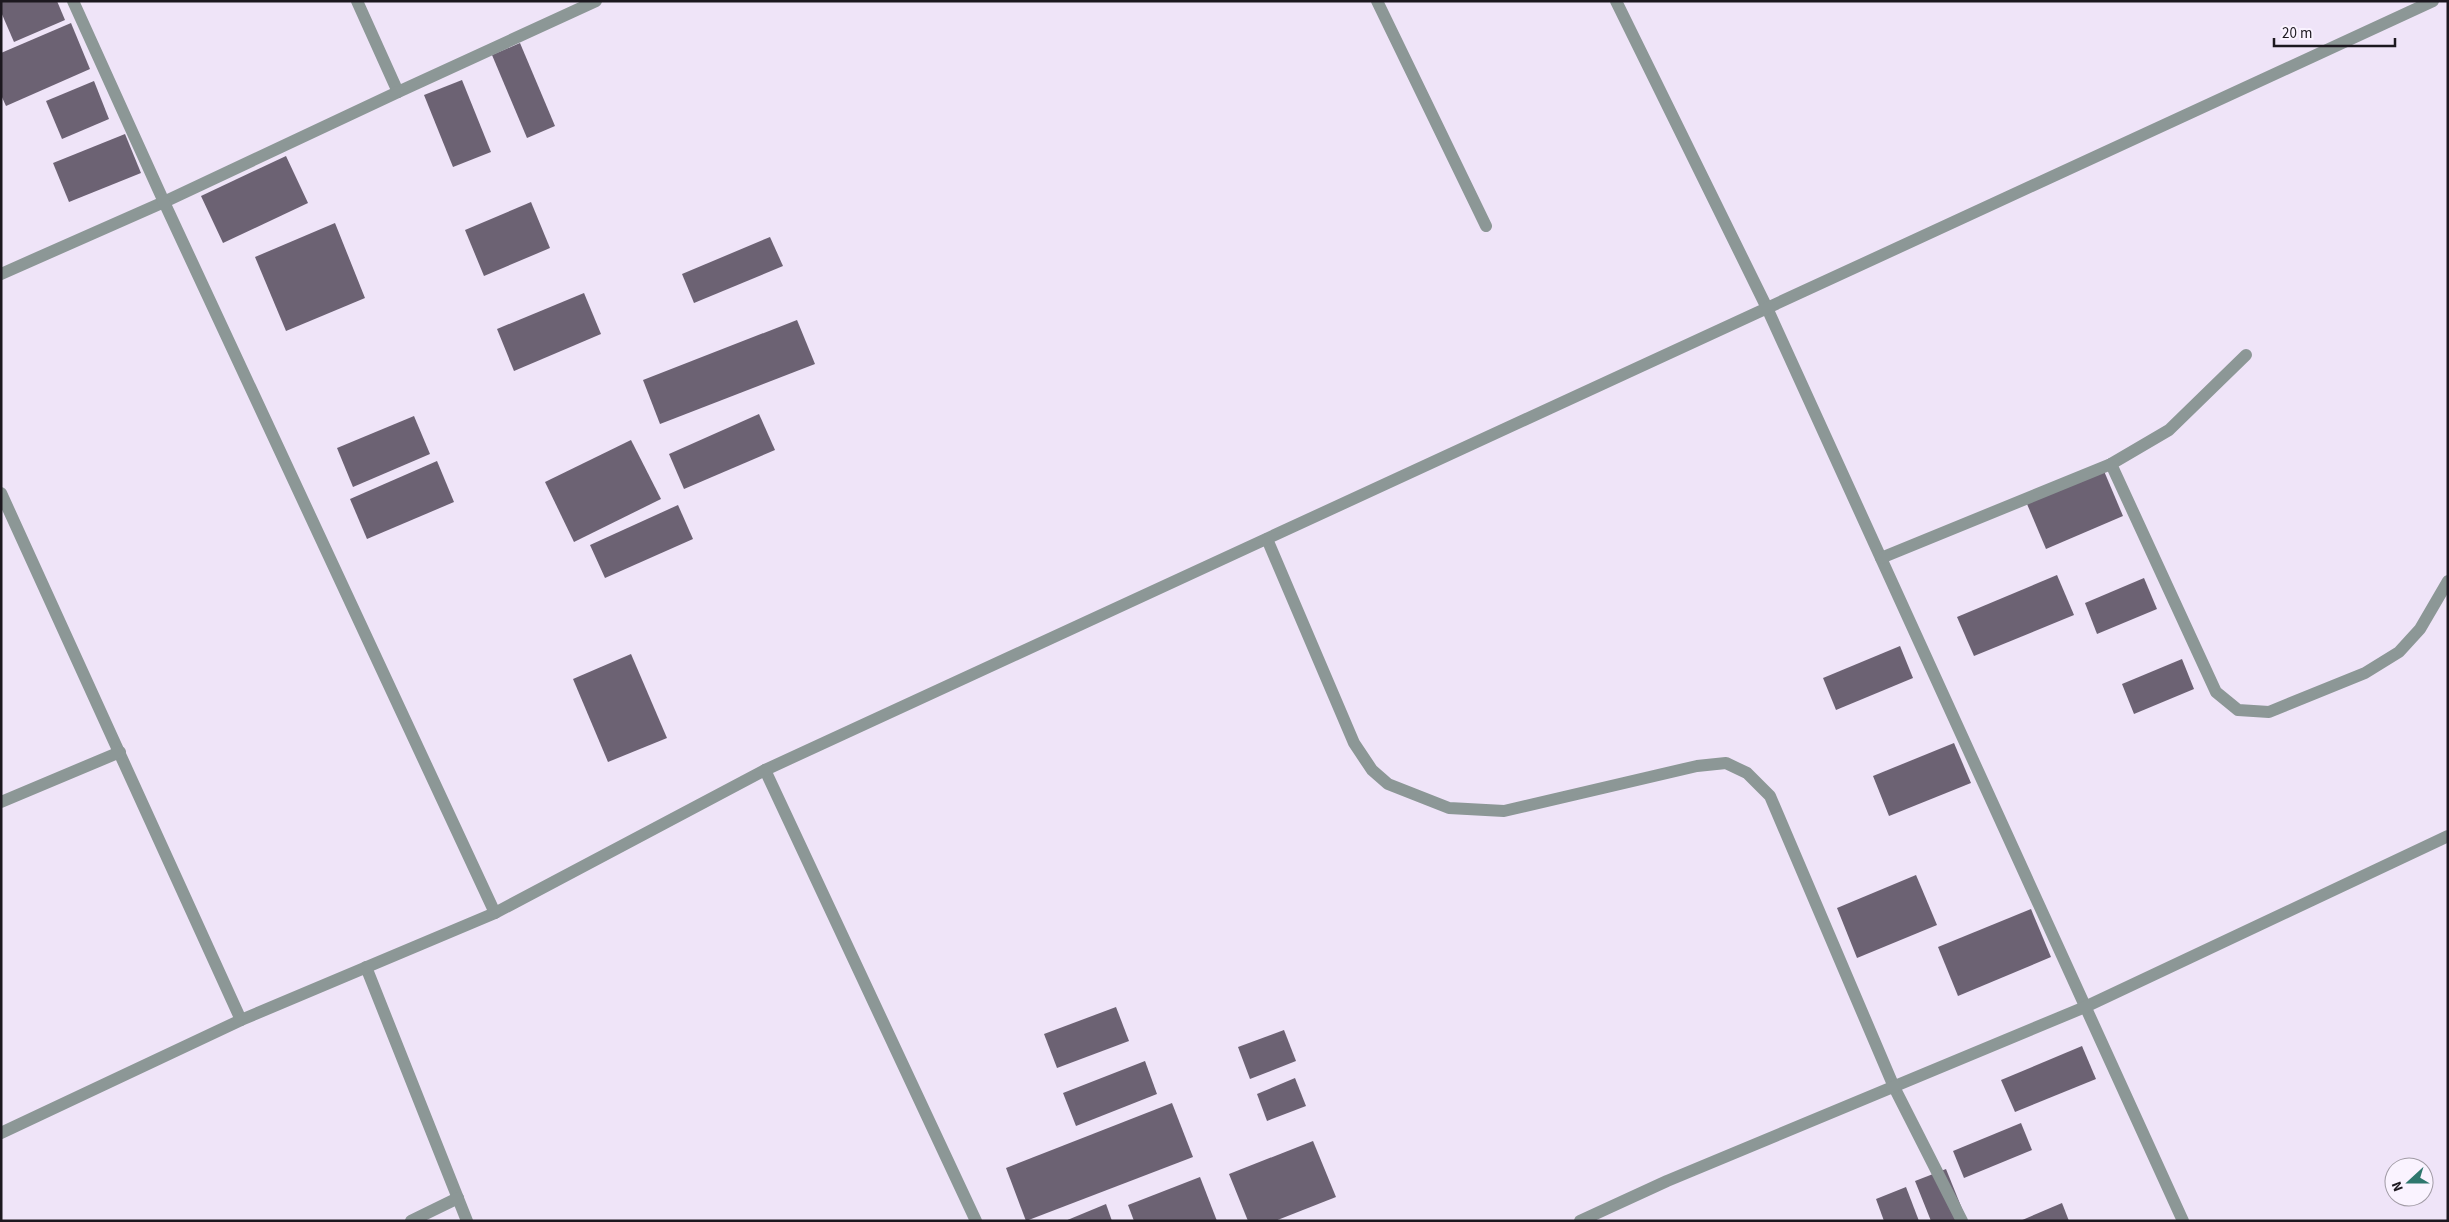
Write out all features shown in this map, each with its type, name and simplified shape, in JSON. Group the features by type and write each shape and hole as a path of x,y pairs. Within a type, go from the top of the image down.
{"street":[{"path":"73,1 164,202 495,913"},
{"path":"358,1 398,92"},
{"path":"1,274 164,202 596,1"},
{"path":"1377,1 1486,226"},
{"path":"1616,1 1767,308 2183,1221"},
{"path":"1,1133 241,1020 495,913 765,770 2433,1"},
{"path":"1880,558 2111,464 2168,430 2246,354"},
{"path":"2111,464 2216,692 2238,710 2270,712 2365,673 2399,652 2420,629 2448,581"},
{"path":"1,493 241,1020"},
{"path":"1267,539 1354,743 1372,770 1388,784 1449,808 1504,811 1697,766 1726,763 1747,773 1770,796 1894,1087 1962,1221"},
{"path":"1,802 120,752"},
{"path":"765,770 976,1221"},
{"path":"1580,1221 1667,1181 2086,1007 2448,836"},
{"path":"366,967 467,1221"},
{"path":"411,1221 458,1198"}],"building":[{"path":"1,1 57,1 65,20 14,42 1,12"},
{"path":"71,23 90,69 6,106 1,95 1,53"},
{"path":"520,43 555,126 527,138 492,55"},
{"path":"462,80 491,152 453,167 424,95"},
{"path":"94,81 109,119 62,139 46,101"},
{"path":"125,134 141,173 69,202 53,163"},
{"path":"286,156 308,203 223,243 201,196"},
{"path":"531,202 550,248 484,276 465,230"},
{"path":"335,223 365,298 286,331 255,257"},
{"path":"770,237 783,266 694,303 682,274"},
{"path":"584,293 601,334 514,371 497,329"},
{"path":"797,320 815,364 660,424 643,380"},
{"path":"759,414 775,450 684,489 669,454"},
{"path":"414,416 430,454 353,487 337,448"},
{"path":"631,440 661,499 574,542 545,482"},
{"path":"437,461 454,502 367,539 350,499"},
{"path":"2104,471 2123,516 2046,549 2027,504"},
{"path":"678,505 693,539 605,578 590,545"},
{"path":"2057,575 2074,615 1974,656 1957,617"},
{"path":"2144,578 2157,609 2097,634 2085,603"},
{"path":"1900,646 1913,678 1836,710 1823,678"},
{"path":"631,654 667,738 608,762 573,679"},
{"path":"2182,659 2194,689 2134,714 2122,684"},
{"path":"1954,743 1971,783 1889,816 1873,776"},
{"path":"1916,875 1937,925 1857,958 1837,908"},
{"path":"2031,909 2051,957 1958,996 1938,947"},
{"path":"1116,1007 1129,1041 1057,1068 1044,1034"},
{"path":"1284,1030 1296,1061 1250,1079 1238,1047"},
{"path":"2082,1046 2096,1079 2015,1112 2001,1080"},
{"path":"1145,1061 1157,1094 1076,1126 1063,1093"},
{"path":"1295,1078 1306,1106 1267,1121 1257,1094"},
{"path":"1172,1103 1193,1157 1026,1221 1006,1168"},
{"path":"2021,1123 2032,1150 1964,1178 1953,1151"},
{"path":"1313,1141 1336,1197 1275,1221 1248,1221 1229,1174"},
{"path":"1946,1169 1967,1221 1931,1221 1915,1181"},
{"path":"1200,1177 1217,1221 1134,1221 1128,1205"},
{"path":"1906,1187 1919,1221 1884,1221 1876,1199"},
{"path":"2062,1203 2069,1221 2020,1221"},
{"path":"1106,1204 1112,1221 1065,1221"}]}
